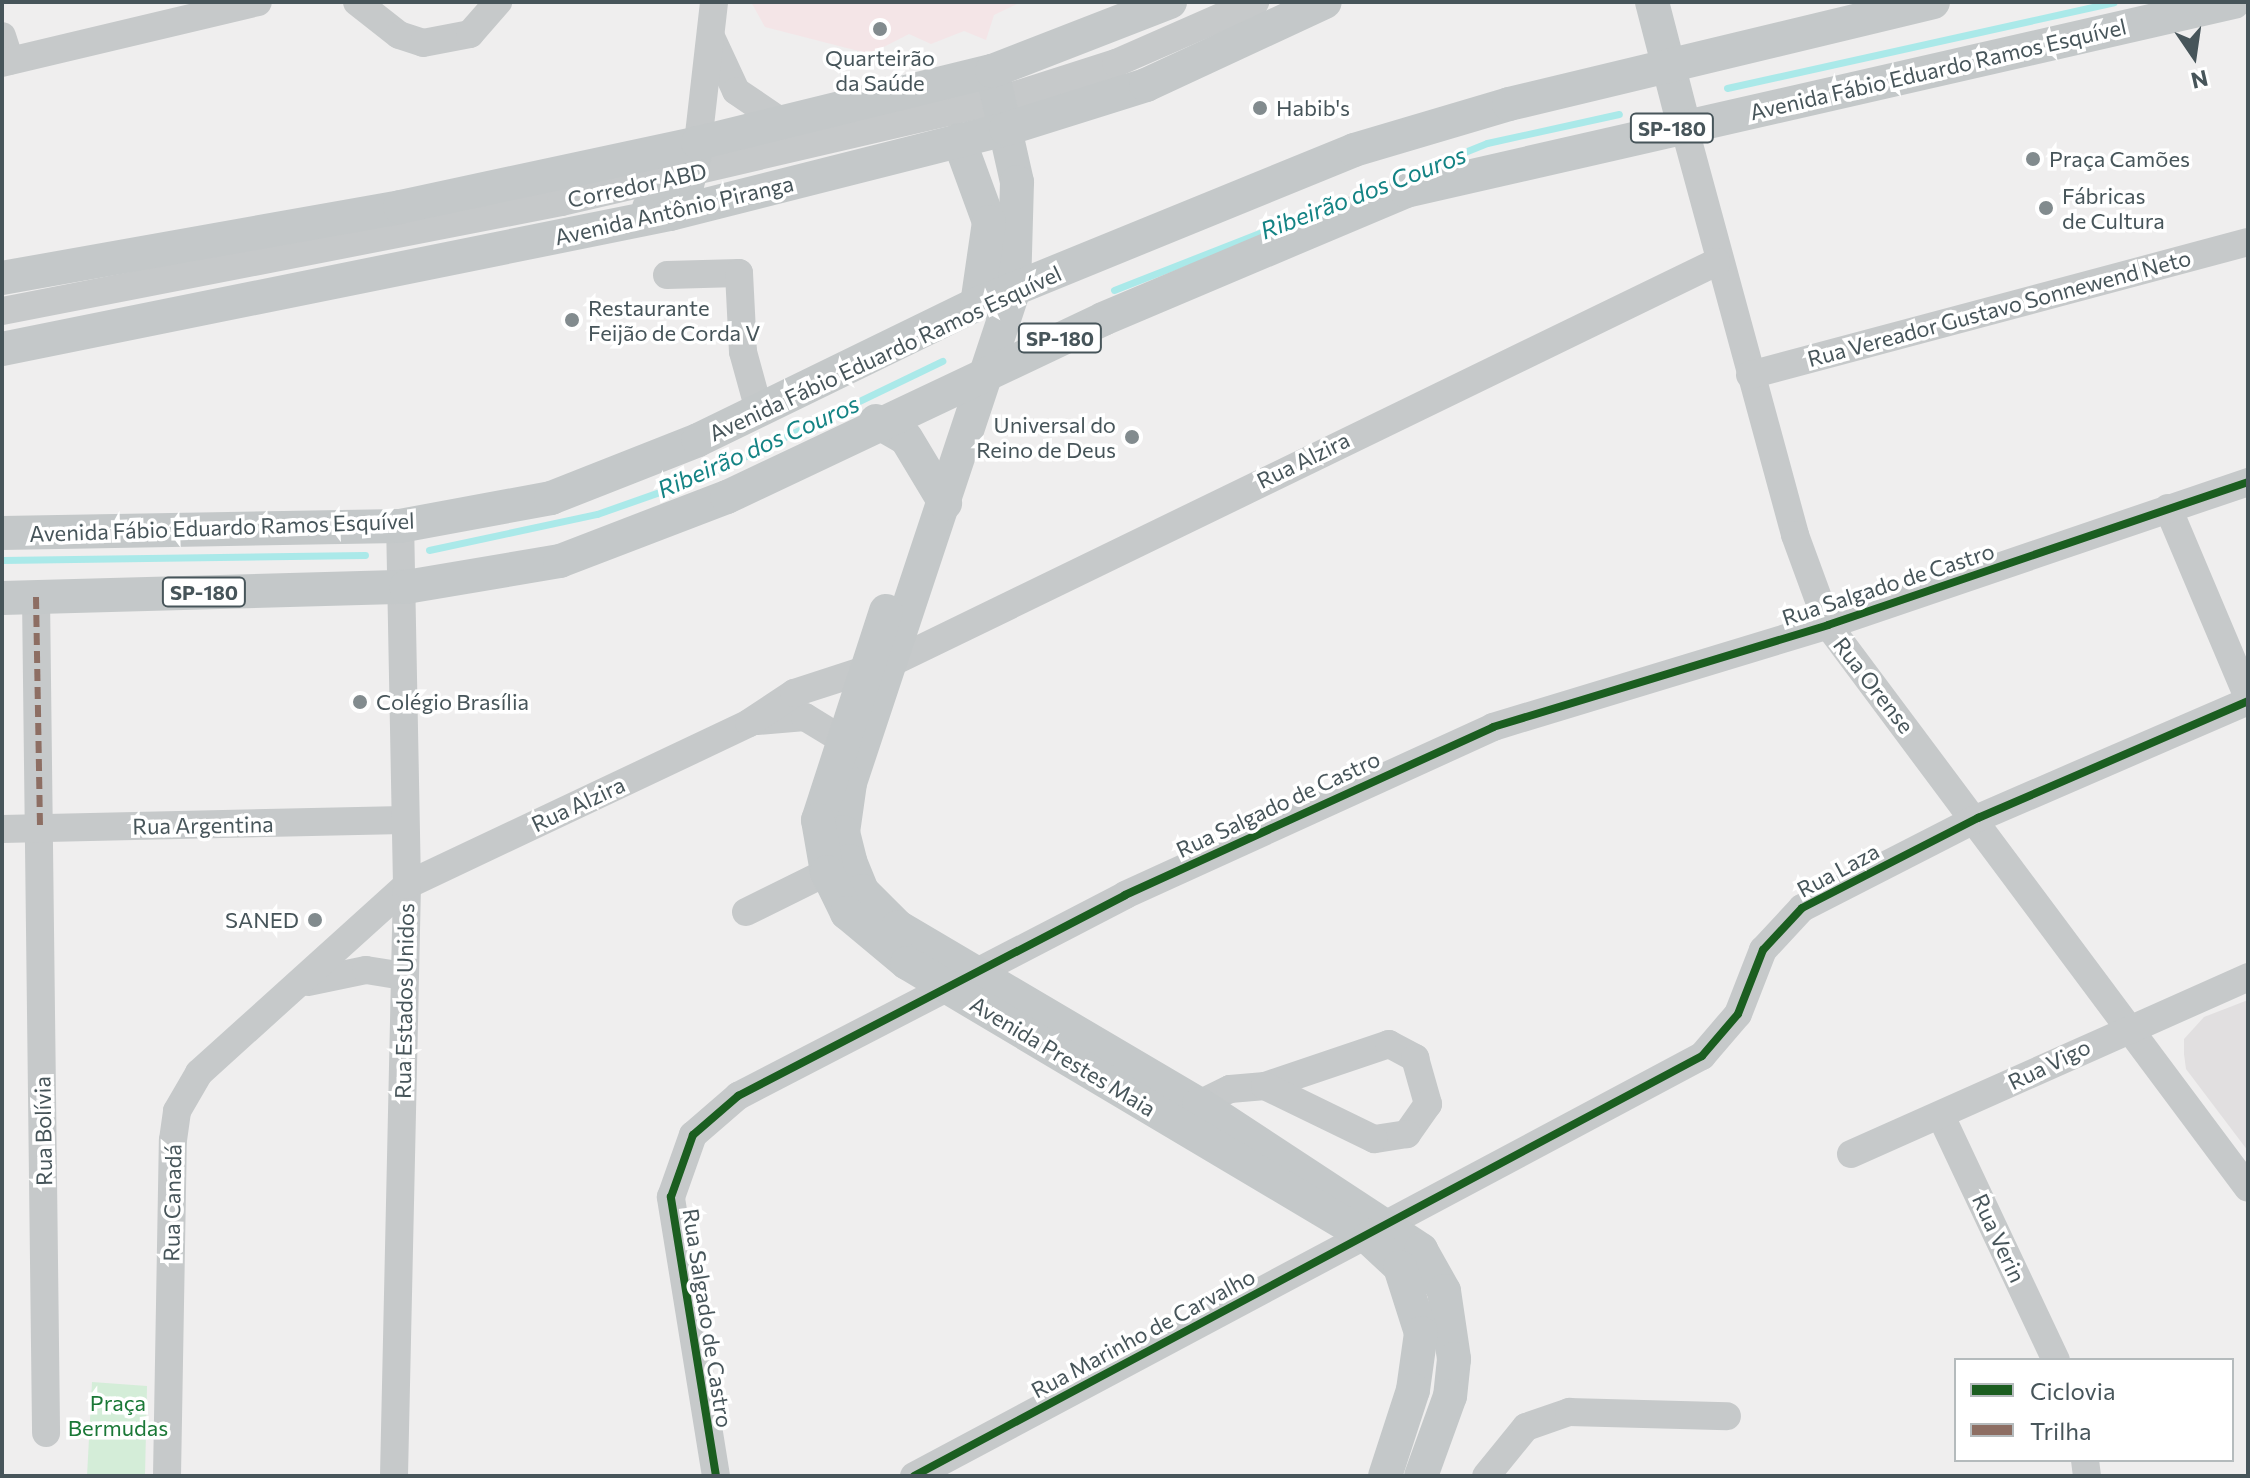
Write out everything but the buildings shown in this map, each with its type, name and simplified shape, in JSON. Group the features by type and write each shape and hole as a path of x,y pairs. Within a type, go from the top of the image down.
{"main road":[{"name":"Avenida Antônio Piranga","path":"2,349 577,233 959,140 1000,100 1170,2"},
{"name":"Avenida Antônio Piranga","path":"2,278 696,158 783,123 1146,85 1325,2"},
{"name":"Rua Orense","path":"1652,2 1684,126"},
{"name":"Avenida Fábio Eduardo Ramos Esquível","path":"2,598 406,587 495,576 631,537 876,421 1406,191 2234,2"},
{"name":"Avenida Fábio Eduardo Ramos Esquível","path":"2,533 400,526 572,492 759,410 977,304 1354,150 1668,63 1914,4"},
{"name":"Avenida Prestes Maia","path":"838,867 844,810 879,701 876,667 886,610 911,585 945,503 992,370 1014,289 1020,220 1000,100"},
{"path":"959,140 989,222 977,304"},
{"path":"577,233 678,196 696,158"},
{"path":"942,320 972,338 992,370"},
{"path":"876,421 906,438 945,503"},
{"name":"Avenida Prestes Maia","path":"876,667 841,739 818,820 866,934 961,980 1380,1232 1421,1250 1452,1326 1450,1396 1421,1476"},
{"name":"Avenida Prestes Maia","path":"1380,1232 1400,1267 1421,1333 1413,1390 1385,1476"}],"street":[{"path":"5,53 147,14 258,2"},
{"path":"357,2 399,35 423,43 470,34 498,2"},
{"path":"696,158 714,2"},
{"name":"Corredor ABD","path":"2,311 696,158 1000,100 1116,63 1255,2"},
{"path":"711,35 736,91 783,123"},
{"name":"Rua Orense","path":"1684,126 1717,262 1828,625 1978,818 2248,1188"},
{"name":"Rua Vereador Gustavo Sonnewend Neto","path":"1750,375 2248,242"},
{"name":"Rua Alzira","path":"407,885 749,723 794,693 876,667 1717,262"},
{"path":"667,275 739,273 743,352 759,410"},
{"name":"Rua Salgado de Castro","path":"716,1476 672,1231 679,1164 693,1135 738,1096 1139,888 1493,727 1828,625 2248,482"},
{"path":"2168,508 2248,699"},
{"name":"Rua Estados Unidos","path":"394,1476 407,885 404,820 406,587 400,526"},
{"name":"Rua Bolívia","path":"36,597 46,1433"},
{"name":"Rua Laza","path":"1380,1232 1702,1056 1738,1014 1763,950 1791,917 1978,818 2248,699"},
{"name":"Rua Alzira","path":"749,723 805,717 841,739"},
{"name":"Rua Argentina","path":"2,829 404,820"},
{"path":"746,912 838,867"},
{"name":"Rua Canadá","path":"167,1476 177,1111 199,1073 303,983 407,885"},
{"name":"Rua Canadá","path":"303,983 341,972 405,976"},
{"name":"Rua Vigo","path":"1851,1154 1941,1116 2127,1026 2248,977"},
{"path":"1192,1117 1230,1089 1265,1086 1389,1044 1415,1058 1428,1104 1407,1134 1374,1139 1265,1086"},
{"name":"Rua Verin","path":"1941,1116 2055,1358"},
{"name":"Rua Marinho de Carvalho","path":"920,1475 1133,1354 1380,1232"},
{"path":"1486,1476 1526,1427 1558,1415 1727,1416"}],"shaded area":[{"name":"Quarteirão da Saúde","path":"751,2 1021,2 994,15 986,40 964,31 931,44 909,34 870,54 765,27"},
{"path":"2248,1000 2248,1151 2186,1069 2184,1039 2204,1017"}],"green space":[{"name":"Praça Bermudas","path":"92,1382 147,1386 145,1476 87,1476"}],"waterway":[{"path":"1727,88 2114,2"},
{"name":"Ribeirão dos Couros","path":"1410,174 1487,143 1619,114"},
{"name":"Ribeirão dos Couros","path":"1114,290 1328,206"},
{"name":"Ribeirão dos Couros","path":"429,550 597,514 702,477 942,361"},
{"name":"Ribeirão dos Couros","path":"2,560 365,555"}],"marked path":[{"path":"36,597 40,829"}],"cycle path":[{"path":"716,1476 671,1197 693,1135 738,1096 1125,895 1493,727 1828,625 2248,482"},
{"path":"914,1476 1702,1056 1738,1014 1763,950 1802,908 1978,818 2248,701"}],"place":[{"name":"Quarteirão da Saúde","path":"880,29"},
{"name":"Habib's","path":"1260,108"},
{"name":"Praça Camões","path":"2033,159"},
{"name":"Fábricas de Cultura","path":"2046,208"},
{"name":"Restaurante Feijão de Corda V","path":"572,320"},
{"name":"Universal do Reino de Deus","path":"1132,437"},
{"name":"Colégio Brasília","path":"360,702"},
{"name":"SANED","path":"315,920"}]}
